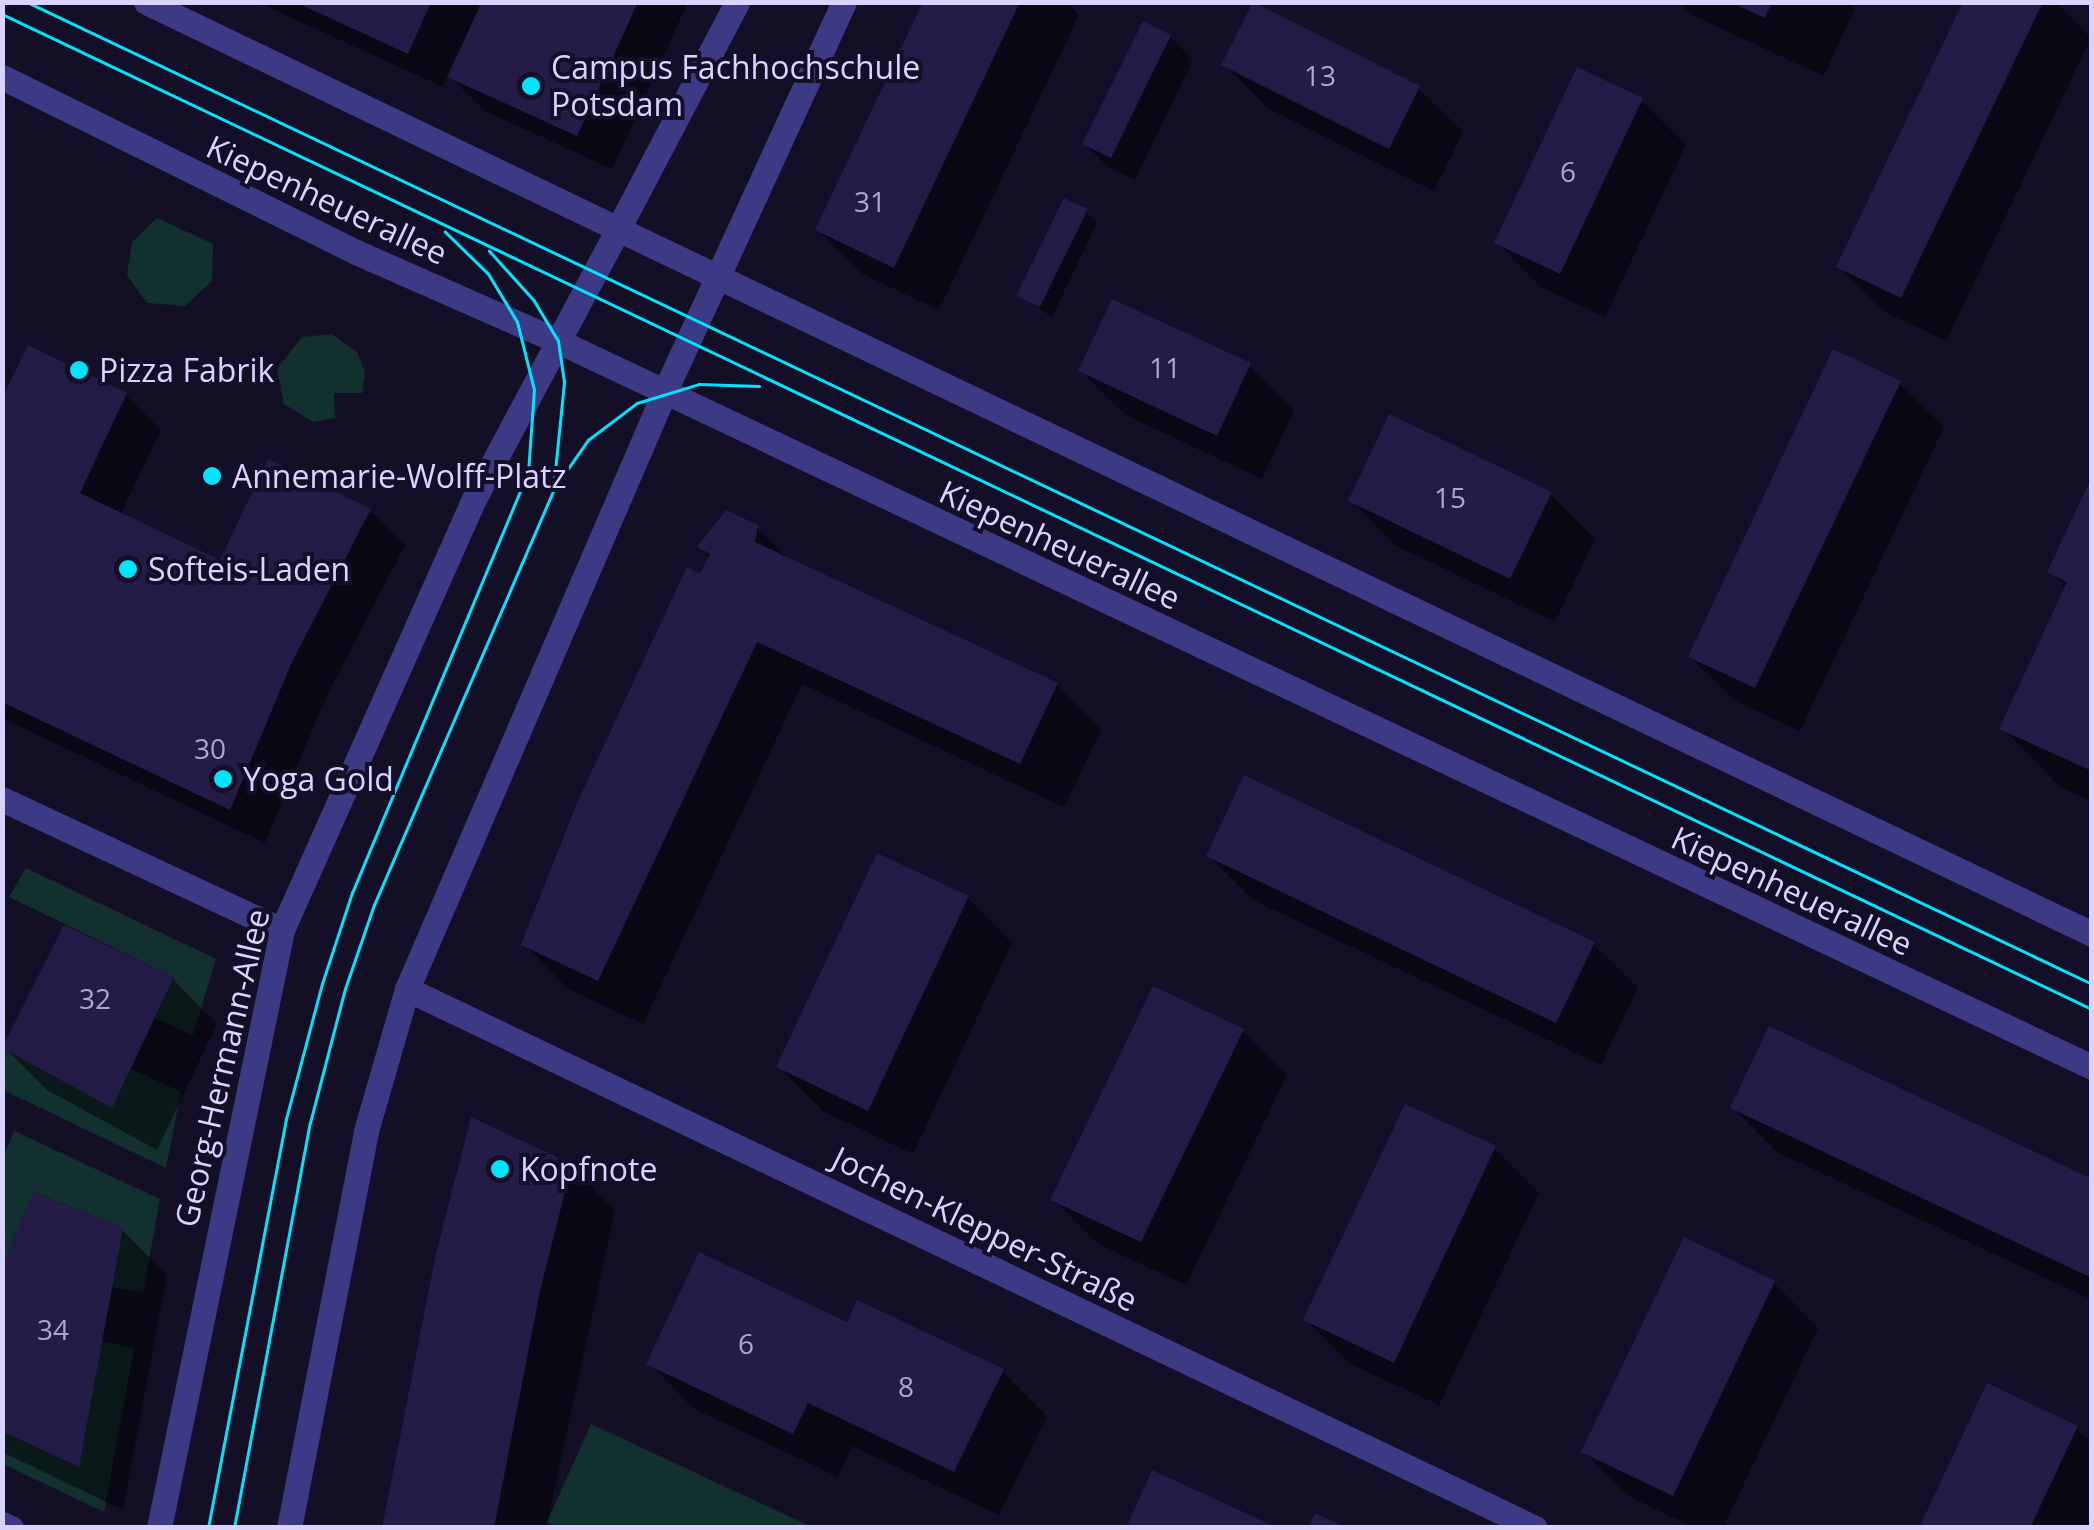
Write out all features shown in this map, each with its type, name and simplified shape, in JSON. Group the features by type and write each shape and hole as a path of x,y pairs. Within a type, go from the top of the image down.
{"street":[{"path":"146,2 2092,934"},
{"name":"Georg-Hermann-Allee","path":"159,1528 282,930 475,497 737,2"},
{"path":"288,1528 366,1131 406,989 666,391 844,2"},
{"name":"Kiepenheuerallee","path":"2,77 356,252 666,391 2092,1068"},
{"path":"2,799 282,930"},
{"name":"Jochen-Klepper-Straße","path":"406,989 1535,1528"},
{"path":"2,1524 11,1528"}],"green space":[{"path":"157,218 213,244 212,281 185,306 147,303 127,275 132,242"},
{"path":"332,334 357,352 365,372 362,393 334,393 335,418 313,422 284,404 277,369 302,337"},
{"path":"26,868 216,959 193,1035 155,1018 174,977 9,897"},
{"path":"2,1048 112,1107 131,1069 181,1092 166,1168 3,1090"},
{"path":"14,1131 160,1199 143,1293 112,1287 123,1228 34,1192 3,1267 3,1156"},
{"path":"102,1341 134,1348 104,1512 3,1464 2,1431"},
{"path":"591,1424 812,1527 557,1527 547,1522"}],"building":[{"path":"295,2 431,2 408,54"},
{"path":"472,2 638,2 577,136 447,77 480,6"},
{"path":"923,2 1020,2 894,268 815,230"},
{"path":"1253,2 1420,86 1389,149 1221,65"},
{"path":"1730,2 1772,2 1765,18"},
{"path":"1963,2 2043,2 1901,298 1836,267"},
{"path":"1143,21 1171,35 1111,158 1082,144"},
{"path":"1577,67 1643,98 1560,274 1494,243"},
{"path":"1064,198 1088,209 1040,307 1016,296"},
{"path":"1112,299 1251,363 1217,436 1078,371"},
{"path":"28,345 127,393 80,493 220,560 268,459 371,509 292,662 230,810 2,702 2,398"},
{"path":"1833,349 1901,381 1755,688 1688,657"},
{"path":"1389,414 1552,492 1510,579 1348,501"},
{"path":"2092,477 2092,771 1999,729 2067,582 2047,572"},
{"path":"726,510 758,525 755,542 1058,683 1020,764 757,642 598,981 521,945 577,803 687,567 700,574 710,554 697,547"},
{"path":"1244,775 1595,942 1556,1023 1206,856"},
{"path":"877,853 969,896 868,1111 776,1067"},
{"path":"64,925 174,977 112,1108 2,1048"},
{"path":"1153,986 1244,1029 1141,1242 1050,1200"},
{"path":"1769,1026 2092,1179 2092,1278 1730,1108"},
{"path":"1405,1104 1496,1146 1394,1363 1303,1320"},
{"path":"471,1117 572,1164 540,1291 494,1528 382,1528 436,1254"},
{"path":"33,1192 123,1228 79,1467 2,1431 2,1267"},
{"path":"1684,1237 1775,1281 1673,1496 1581,1452"},
{"path":"699,1252 847,1322 857,1300 1004,1369 954,1472 808,1403 793,1434 646,1364"},
{"path":"1987,1383 2078,1426 2030,1528 1919,1528"},
{"path":"1152,1470 1278,1528 1126,1528"},
{"path":"1315,1513 1347,1528 1308,1528"}],"tram line":[{"path":"27,2 2092,984"},
{"path":"2,14 2092,1009"},
{"path":"208,1528 286,1119 322,984 352,893 528,473 534,390 517,322 488,274 445,232"},
{"path":"234,1528 310,1123 345,989 374,905 553,491 564,382 558,341 534,301 489,251"},
{"path":"558,483 588,440 637,403 699,384 759,386"}],"place":[{"name":"Campus Fachhochschule Potsdam","path":"531,86"},
{"name":"Pizza Fabrik","path":"79,370"},
{"name":"Annemarie-Wolff-Platz","path":"212,476"},
{"name":"Softeis-Laden","path":"128,569"},
{"name":"Yoga Gold","path":"223,779"},
{"name":"Kopfnote","path":"500,1169"}]}
